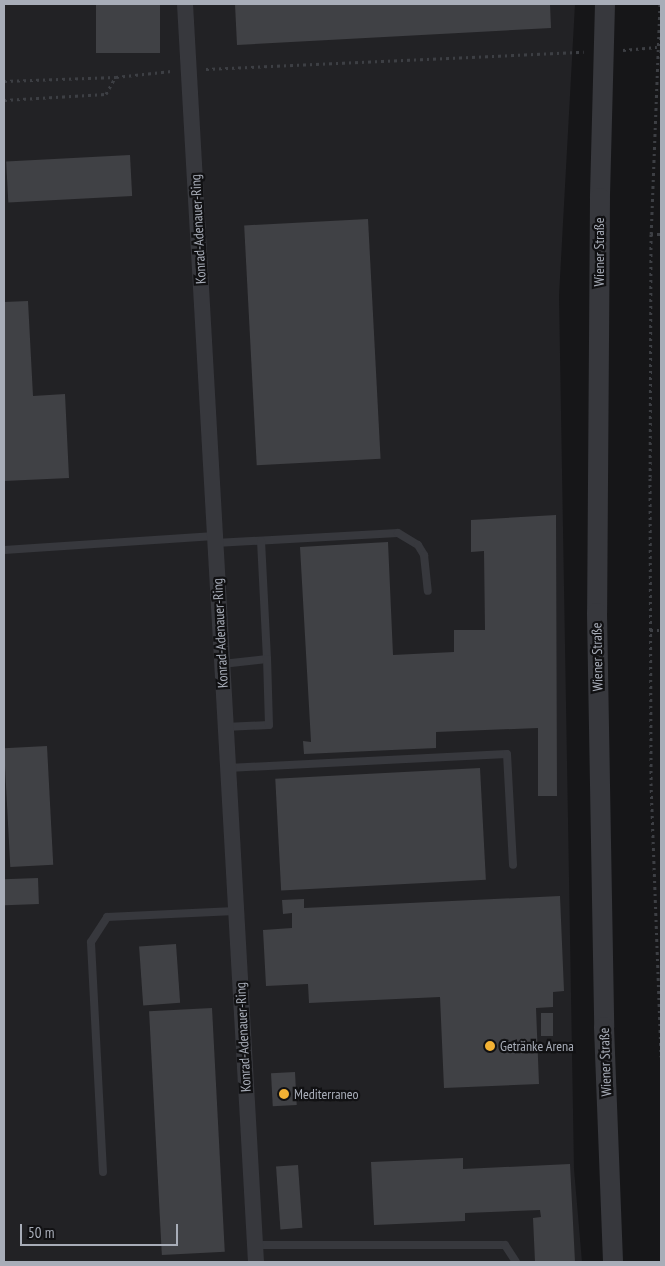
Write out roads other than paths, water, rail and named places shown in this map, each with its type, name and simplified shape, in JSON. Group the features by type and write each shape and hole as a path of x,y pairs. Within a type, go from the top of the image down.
{"street":[{"name":"Konrad-Adenauer-Ring","path":"185,4 256,1262"},
{"name":"Wiener Straße","path":"605,4 600,208 596,613 604,1027 613,1262"},
{"name":"Wiener Straße","path":"603,51 610,4"}],"lane":[{"path":"4,550 215,540 261,541 398,533 418,545 424,555 428,590"},
{"path":"225,727 269,725 261,541"},
{"path":"222,664 266,659"},
{"path":"227,768 507,754 513,865"},
{"path":"102,1172 91,942 107,917 235,911"},
{"path":"255,1245 505,1245 516,1262"}],"place":[{"name":"Getränke Arena","path":"490,1046"},
{"name":"Mediterraneo","path":"284,1094"}]}
